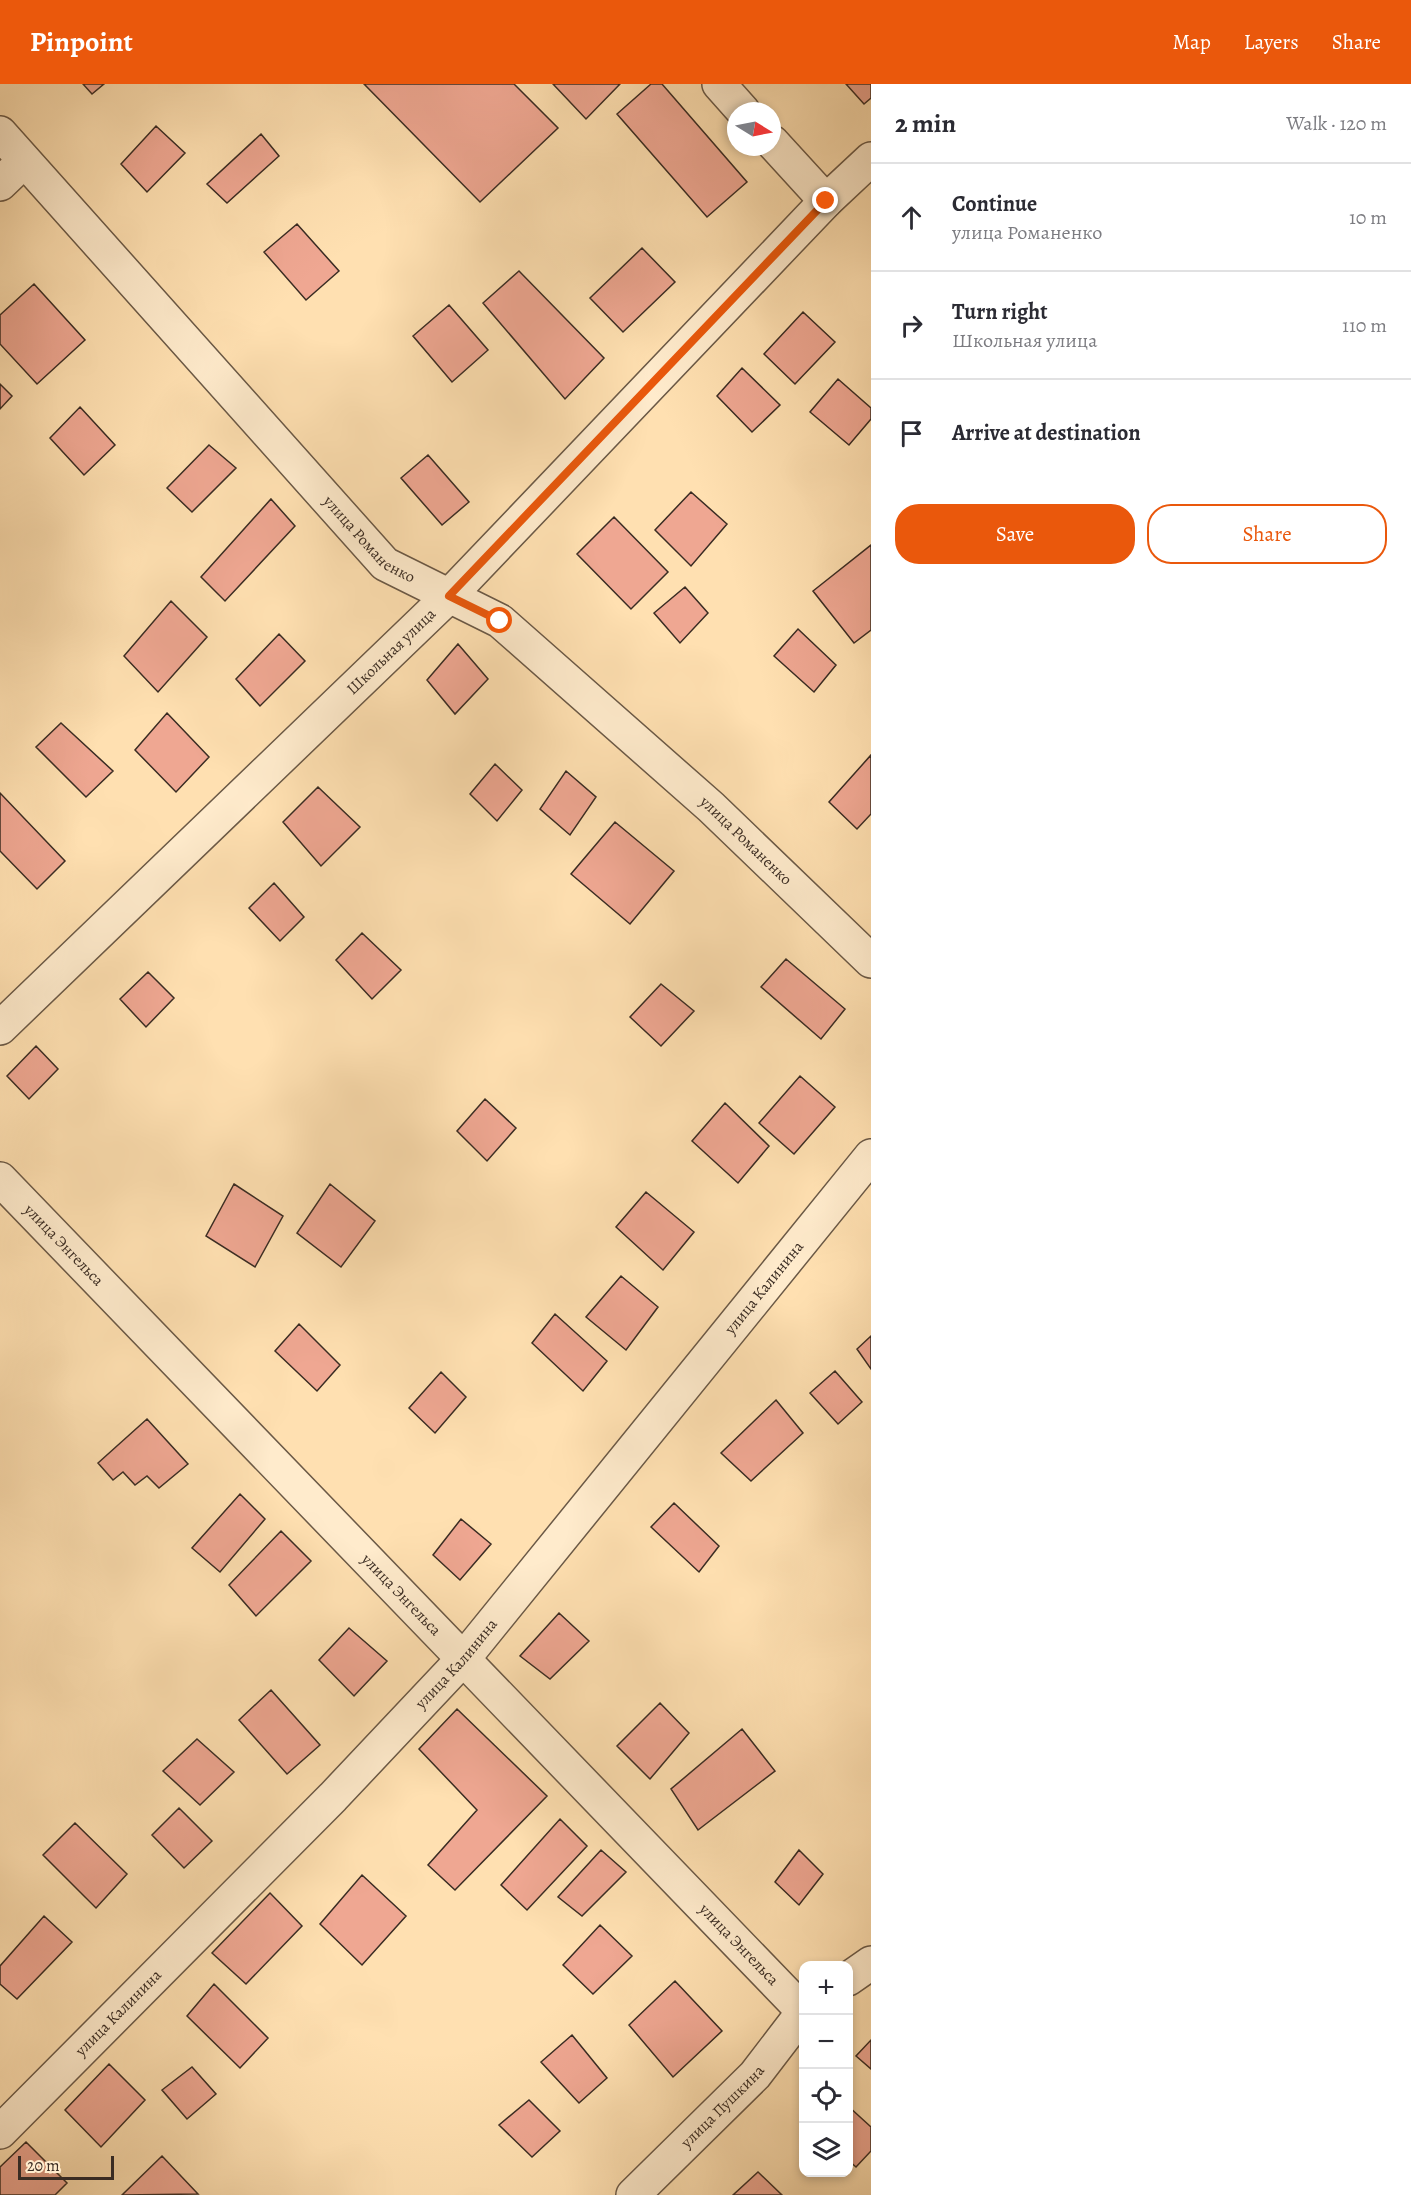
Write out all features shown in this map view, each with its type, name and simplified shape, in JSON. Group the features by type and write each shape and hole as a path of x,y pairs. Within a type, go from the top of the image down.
{"street":[{"path":"719,84 736,102"},
{"name":"улица Романенко","path":"0,133 385,564 500,621 711,807 871,961"},
{"path":"781,152 826,201"},
{"name":"Школьная улица","path":"0,1028 449,596 826,201 871,159"},
{"path":"0,184 24,161"},
{"name":"улица Калинина","path":"0,2132 333,1797 464,1658 871,1156"},
{"name":"улица Энгельса","path":"0,1179 799,2007"},
{"path":"853,1976 871,1963"},
{"name":"улица Пушкина","path":"633,2195 755,2075 800,2015"}],"building":[{"path":"83,84 104,84 92,94"},
{"path":"364,84 514,84 558,128 480,202"},
{"path":"553,84 620,84 586,119"},
{"path":"651,84 662,84 747,182 707,217 617,114"},
{"path":"846,84 871,84 871,98 864,104"},
{"path":"156,126 185,153 147,192 121,164"},
{"path":"261,134 279,156 227,203 207,184"},
{"path":"297,224 339,271 306,300 264,252"},
{"path":"642,248 675,282 623,332 590,298"},
{"path":"519,271 604,358 565,399 483,303"},
{"path":"34,284 85,340 37,384 0,344 0,315"},
{"path":"449,305 488,350 452,382 413,336"},
{"path":"803,312 835,342 795,384 764,354"},
{"path":"742,368 780,405 752,432 717,396"},
{"path":"838,379 871,408 871,419 849,445 810,412"},
{"path":"0,384 12,396 0,409"},
{"path":"80,407 115,445 84,475 50,438"},
{"path":"209,445 236,468 192,512 167,488"},
{"path":"428,455 469,502 442,525 401,478"},
{"path":"691,492 727,524 691,566 655,530"},
{"path":"271,499 295,526 225,601 201,577"},
{"path":"614,517 668,572 631,609 577,554"},
{"path":"871,545 871,630 854,643 813,591"},
{"path":"685,587 708,613 680,643 654,613"},
{"path":"171,601 207,637 158,692 124,656"},
{"path":"798,629 836,665 814,692 774,656"},
{"path":"279,634 305,661 260,706 236,679"},
{"path":"458,644 488,679 455,714 427,680"},
{"path":"167,713 209,757 176,792 135,750"},
{"path":"61,723 113,771 86,797 36,747"},
{"path":"871,755 871,814 857,829 829,802"},
{"path":"495,764 522,790 497,821 470,794"},
{"path":"566,771 596,797 570,835 540,809"},
{"path":"318,787 360,827 321,866 283,822"},
{"path":"0,793 65,861 37,889 0,851"},
{"path":"615,822 674,871 630,924 571,874"},
{"path":"274,883 304,917 280,941 249,908"},
{"path":"362,933 401,970 372,999 336,960"},
{"path":"786,959 845,1009 821,1039 761,987"},
{"path":"148,972 174,998 146,1027 120,999"},
{"path":"661,984 694,1011 661,1046 630,1017"},
{"path":"36,1046 58,1069 29,1099 7,1076"},
{"path":"800,1076 835,1107 794,1154 759,1123"},
{"path":"485,1099 516,1128 487,1161 457,1131"},
{"path":"725,1103 769,1146 738,1183 692,1141"},
{"path":"234,1184 283,1216 255,1267 206,1236"},
{"path":"330,1184 375,1221 341,1267 297,1233"},
{"path":"646,1192 694,1232 663,1270 616,1227"},
{"path":"621,1276 658,1307 626,1350 586,1317"},
{"path":"555,1314 607,1361 583,1391 532,1343"},
{"path":"299,1324 340,1365 317,1391 275,1351"},
{"path":"871,1336 871,1369 857,1349"},
{"path":"835,1371 862,1402 838,1424 810,1393"},
{"path":"441,1372 466,1397 435,1433 409,1408"},
{"path":"776,1400 803,1433 751,1481 721,1453"},
{"path":"147,1419 188,1464 159,1488 147,1476 135,1485 123,1472 113,1480 98,1463"},
{"path":"240,1494 265,1519 220,1572 192,1548"},
{"path":"674,1503 719,1546 699,1572 651,1527"},
{"path":"461,1519 491,1544 460,1580 433,1555"},
{"path":"281,1531 311,1561 256,1616 229,1585"},
{"path":"559,1613 589,1641 550,1679 520,1656"},
{"path":"349,1628 387,1661 354,1696 319,1660"},
{"path":"271,1690 320,1745 287,1774 239,1720"},
{"path":"660,1703 689,1733 650,1779 617,1746"},
{"path":"457,1709 547,1796 455,1890 428,1865 477,1810 419,1749"},
{"path":"742,1729 775,1771 698,1830 671,1789"},
{"path":"197,1739 234,1772 200,1805 163,1771"},
{"path":"179,1808 212,1841 184,1868 152,1835"},
{"path":"560,1819 587,1846 527,1910 501,1885"},
{"path":"75,1823 127,1874 96,1908 43,1855"},
{"path":"601,1850 626,1872 582,1916 558,1897"},
{"path":"799,1850 823,1874 799,1905 775,1882"},
{"path":"362,1875 406,1916 362,1965 320,1924"},
{"path":"270,1893 302,1926 246,1984 212,1953"},
{"path":"44,1916 72,1942 17,1999 0,1984 0,1966"},
{"path":"600,1925 632,1956 593,1994 563,1965"},
{"path":"675,1981 722,2031 673,2077 629,2025"},
{"path":"214,1984 268,2038 240,2068 187,2016"},
{"path":"572,2035 607,2078 579,2103 541,2062"},
{"path":"871,2040 871,2069 856,2056"},
{"path":"109,2064 145,2100 101,2147 65,2110"},
{"path":"192,2067 216,2094 187,2119 162,2090"},
{"path":"529,2100 560,2131 532,2157 499,2125"},
{"path":"853,2111 871,2127 871,2151 856,2167 853,2164"},
{"path":"26,2142 67,2183 55,2195 0,2195 0,2167"},
{"path":"162,2156 198,2194 122,2195"},
{"path":"758,2172 782,2195 733,2195"}],"route":[{"path":"500,621 449,596 826,201"}]}
